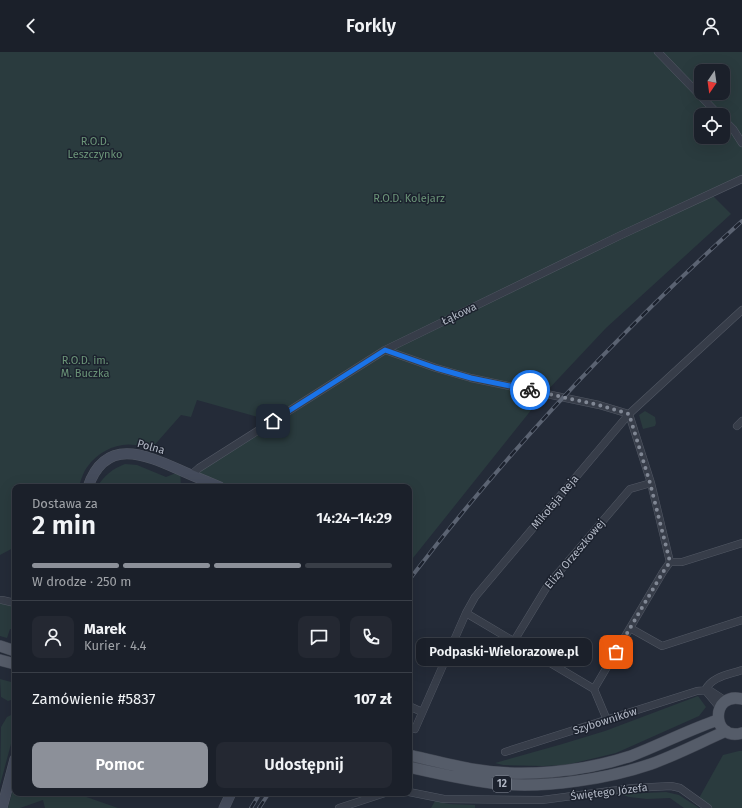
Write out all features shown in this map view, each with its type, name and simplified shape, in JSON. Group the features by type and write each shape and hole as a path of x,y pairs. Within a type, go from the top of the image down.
{"main road":[{"path":"0,646 12,649"},
{"path":"0,660 12,663"},
{"path":"742,700 736,698 723,705 718,714 718,720 722,728 735,734 742,733"},
{"name":"12","path":"412,756 472,769 502,772 545,773 614,761 718,720"},
{"name":"12","path":"412,768 465,779 503,784 545,784 595,778 636,768 666,758 726,731"}],"street":[{"path":"658,52 712,108"},
{"path":"730,126 742,143"},
{"name":"Łąkowa","path":"191,475 199,468 385,350 619,236 742,179"},
{"name":"Mikołaja Reja","path":"415,729 466,612 475,597 629,414 742,310"},
{"path":"385,350 436,368 471,378 599,405 629,414 650,483 670,562 594,689"},
{"name":"Polna","path":"89,482 96,469 112,457 133,453 160,461 213,484"},
{"name":"Elizy Orzeszkowej","path":"514,642 548,585 630,488 650,483"},
{"path":"670,562 682,562 742,543"},
{"path":"2,600 12,602"},
{"path":"466,612 594,689 607,720"},
{"path":"630,628 662,646 742,620"},
{"name":"Szybowników","path":"505,752 697,691 705,690 715,678 742,670"},
{"path":"705,690 709,690 723,705"},
{"path":"412,707 422,712"},
{"path":"2,808 12,770"},
{"name":"Świętego Józefa","path":"412,793 444,799 542,800 633,788 671,786 680,788 708,808"},
{"path":"224,808 230,796"},
{"path":"339,808 366,796"}],"green space":[{"path":"0,52 742,52 742,177 711,194 731,214 606,328 544,394 412,559 412,484 213,484 191,475 272,421 197,400 191,417 181,415 151,449 139,445 128,444 108,449 92,461 82,476 80,484 12,484 12,549 0,555"},
{"path":"645,411 655,417 656,423 655,426 643,429 639,415"},
{"path":"125,464 137,465 166,477 180,470 181,484 99,484 109,473"},
{"path":"0,600 12,602 12,629 10,629 7,638 0,636"},
{"path":"0,679 12,682 11,700 8,701 1,697"},
{"path":"698,696 706,707 699,716 616,753 566,765 503,765 495,763 605,731"},
{"path":"12,714 12,740 0,785 1,727 7,717"},
{"path":"742,751 742,808 708,808 698,800 723,755"},
{"path":"666,792 679,795 699,808 684,808 670,798 647,799 623,795 625,794"},
{"path":"12,793 12,796 84,796 118,808 45,808 43,800 20,808 8,808"},
{"path":"435,801 449,804 475,805 475,808 431,808"}],"railway":[{"path":"412,576 486,485 567,393 653,305 742,221"},
{"path":"251,808 258,796"},
{"path":"259,808 267,796"}],"way so far":[{"path":"530,390 565,399 599,405 629,414 650,483 670,562 616,652"}],"place":[{"name":"Podpaski-Wielorazowe.pl","path":"616,652"}],"route":[{"path":"273,421 385,350 436,368 471,378 530,390"}],"park label":[{"name":"R.O.D. Leszczynko","path":"95,147"},
{"name":"R.O.D. Kolejarz","path":"409,198"},
{"name":"R.O.D. im. M. Buczka","path":"85,366"}]}
